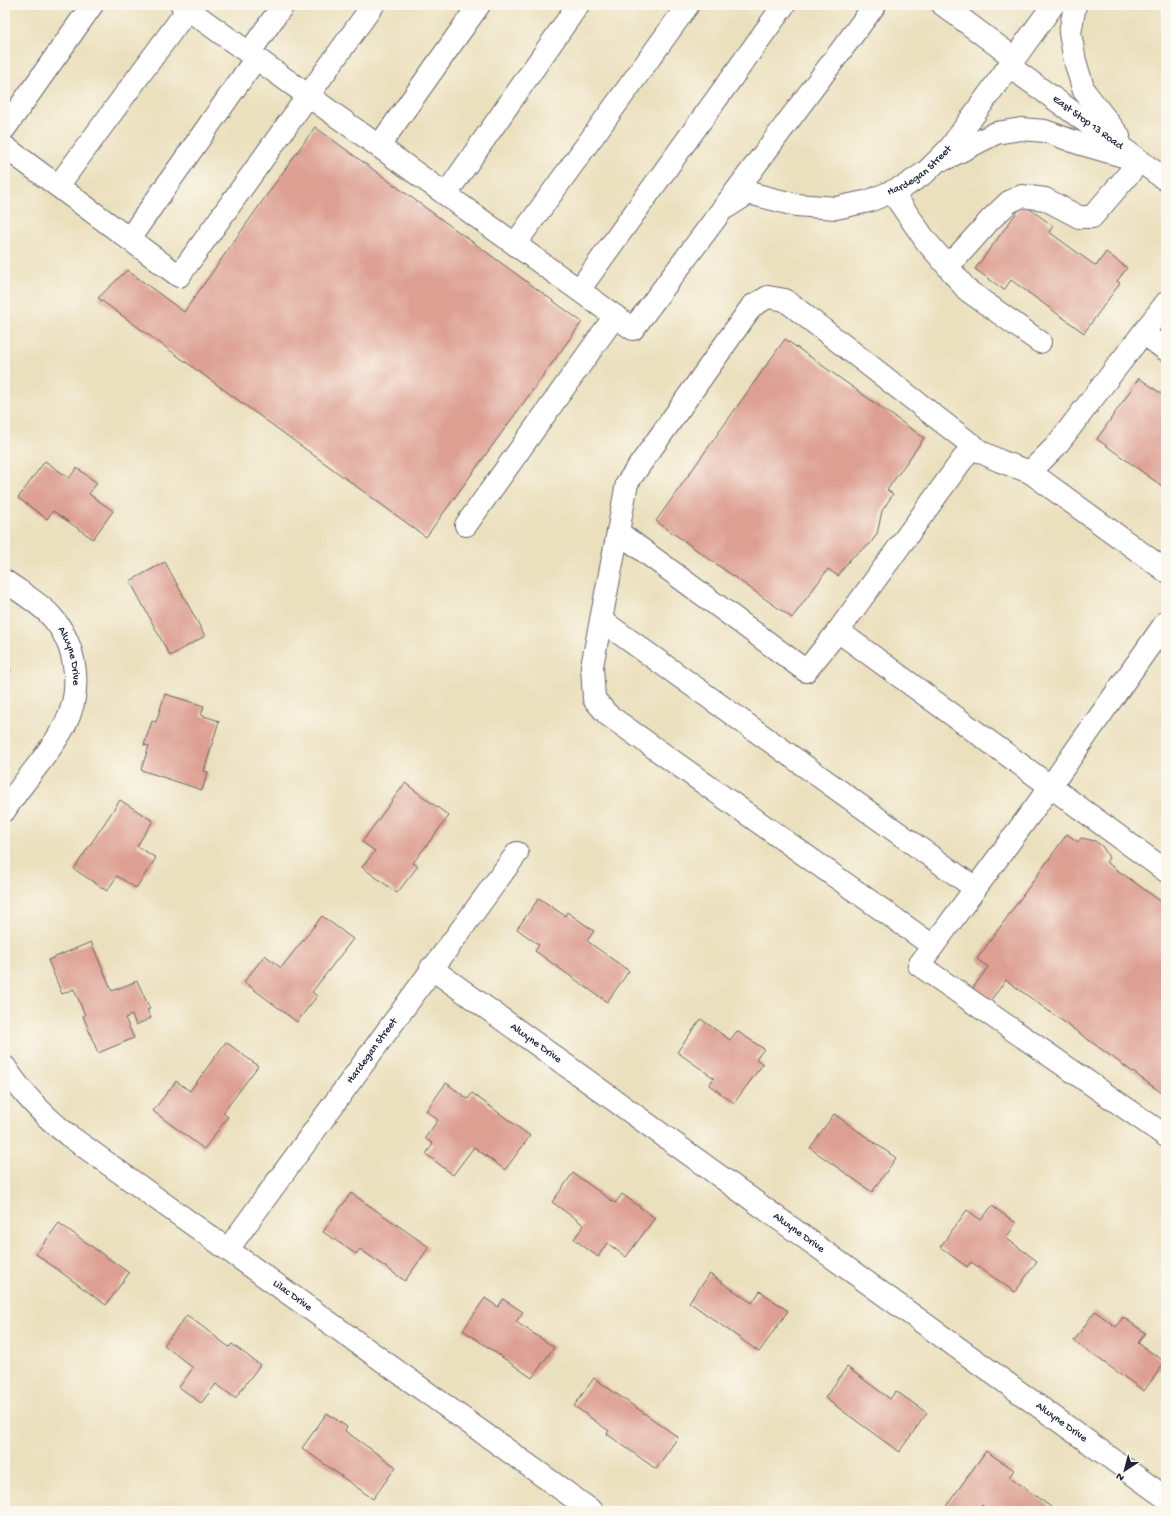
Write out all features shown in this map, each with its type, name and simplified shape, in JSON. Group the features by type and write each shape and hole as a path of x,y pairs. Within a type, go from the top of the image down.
{"street":[{"path":"5,128 92,5"},
{"path":"129,239 253,56 283,5"},
{"path":"5,147 179,276 373,5"},
{"path":"379,146 479,5"},
{"path":"446,194 578,5"},
{"path":"515,244 688,5"},
{"path":"579,290 784,5"},
{"path":"58,186 191,8 253,56 633,329 875,5"},
{"name":"East Stop 13 Road","path":"943,5 1012,62 1166,180"},
{"name":"Hardegan Street","path":"721,211 749,193 796,205 836,208 870,201 905,186 935,163 958,139 1053,5"},
{"path":"1075,5 1070,33 1075,61 1084,91 1107,123 1140,161"},
{"path":"935,163 996,133 1021,129 1045,131 1078,143 1140,161"},
{"path":"944,262 957,257 990,219 1009,202 1022,196 1045,199 1079,217 1092,217 1140,161"},
{"path":"892,192 922,235 967,290 1040,342"},
{"path":"933,946 608,715 594,699 592,666 627,483 752,306 768,297 785,300 973,445 1000,461 1030,472 1166,571"},
{"path":"1030,472 1056,446 1166,303"},
{"path":"466,525 615,316"},
{"path":"1143,333 1166,350"},
{"path":"618,532 806,671 838,631 973,445"},
{"name":"Alwyne Drive","path":"5,581 43,608 52,617 66,638 74,662 75,688 74,700 65,724 5,810"},
{"path":"601,620 975,888"},
{"path":"1166,622 1050,786 919,965 1166,1136"},
{"path":"838,631 1166,871"},
{"name":"Hardegan Street","path":"228,1249 431,968 517,853"},
{"name":"Alwyne Drive","path":"431,968 1166,1498"},
{"name":"Lilac Drive","path":"5,1067 21,1090 57,1127 592,1511"}],"building":[{"path":"315,127 582,322 426,537 98,298 127,270 184,312"},
{"path":"1023,204 1053,226 1049,232 1096,266 1106,252 1127,268 1117,281 1120,283 1084,333 1011,280 1004,290 975,269"},
{"path":"785,339 924,438 887,490 893,494 882,511 877,534 870,544 851,558 838,576 828,569 792,618 656,521"},
{"path":"1139,378 1166,397 1166,489 1097,439"},
{"path":"45,461 69,478 77,468 97,483 89,494 113,511 93,539 53,511 47,519 18,498"},
{"path":"165,562 205,636 170,656 130,581"},
{"path":"5,665 11,670 5,678"},
{"path":"165,694 204,706 201,715 219,721 204,771 208,772 202,790 141,770 149,746 144,745 152,721 156,722"},
{"path":"405,783 449,816 413,863 418,866 397,893 362,867 375,851 362,842"},
{"path":"120,800 153,821 137,846 156,858 136,888 117,876 107,891 74,869"},
{"path":"1067,834 1078,842 1081,838 1095,841 1102,846 1109,858 1106,862 1166,905 1166,1096 1006,980 987,1005 970,992 988,967 977,959"},
{"path":"539,898 565,916 567,912 594,931 587,941 629,971 607,1002 535,951 539,945 517,929"},
{"path":"322,916 353,939 312,992 317,996 297,1022 244,982 265,955 281,968"},
{"path":"91,942 112,991 137,981 150,1009 147,1010 151,1018 136,1025 132,1015 125,1018 134,1038 98,1053 74,989 62,994 48,960"},
{"path":"701,1019 730,1040 737,1031 764,1049 756,1059 763,1064 734,1103 709,1085 714,1078 677,1052"},
{"path":"226,1042 258,1066 223,1113 228,1117 204,1149 153,1111 176,1081 190,1091"},
{"path":"446,1083 468,1099 472,1093 530,1136 505,1170 474,1147 453,1175 426,1154 433,1144 425,1138 438,1120 426,1111"},
{"path":"834,1114 896,1158 872,1192 810,1148"},
{"path":"573,1173 615,1203 622,1194 655,1218 626,1257 607,1243 598,1257 574,1239 584,1225 552,1202"},
{"path":"351,1193 429,1247 405,1281 360,1249 356,1254 323,1232"},
{"path":"992,1206 1016,1223 1006,1238 1037,1261 1015,1292 971,1262 967,1267 940,1247 967,1210 981,1220"},
{"path":"59,1223 129,1273 106,1305 36,1254"},
{"path":"710,1274 752,1303 760,1291 788,1311 759,1352 689,1302"},
{"path":"485,1298 498,1307 503,1299 523,1312 516,1322 554,1347 532,1378 463,1330"},
{"path":"1095,1311 1116,1327 1123,1317 1145,1333 1138,1343 1165,1362 1144,1391 1074,1341"},
{"path":"187,1315 229,1347 232,1344 260,1365 235,1398 216,1384 201,1403 179,1387 193,1368 164,1345"},
{"path":"847,1367 890,1399 896,1391 927,1413 899,1452 825,1398"},
{"path":"594,1378 678,1437 656,1469 607,1434 609,1431 574,1406"},
{"path":"327,1413 347,1427 345,1431 396,1467 373,1499 302,1448"},
{"path":"986,1451 1014,1470 1009,1477 1051,1507 1048,1511 989,1511 982,1505 978,1511 950,1511 945,1508"}]}
